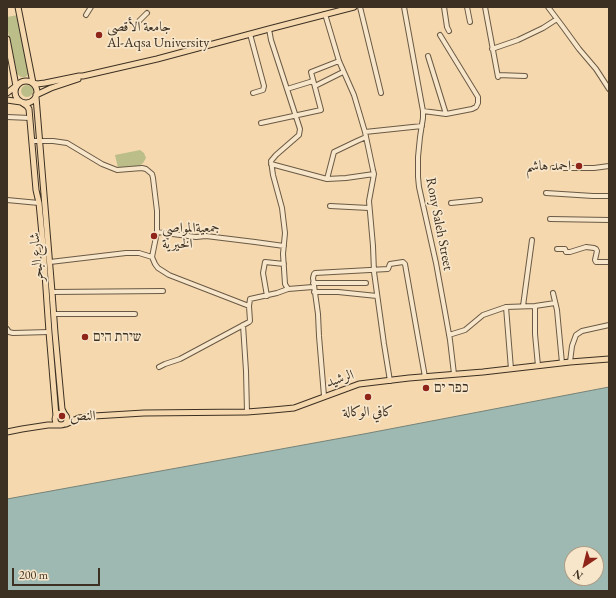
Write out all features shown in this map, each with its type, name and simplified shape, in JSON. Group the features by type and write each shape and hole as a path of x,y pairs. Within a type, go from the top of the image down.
{"main road":[{"path":"18,7 33,83 36,88 36,96"},
{"path":"7,94 24,81 45,83 84,76 161,58 269,28 354,7"},
{"path":"7,40 16,86 15,93 18,100 21,102"},
{"path":"7,100 28,102 51,88 84,76"},
{"name":"شارع البحر","path":"36,96 62,409 66,415"},
{"name":"شارع البحر","path":"21,102 29,109 36,190 39,203 43,245 48,332 56,417"},
{"name":"الرشيد","path":"7,432 63,424 79,418 94,416 144,413 247,412 294,408 359,384 609,359"},
{"path":"48,425 56,417 59,414 66,415 67,420 63,424 56,421 56,417"},
{"name":"الرشيد","path":"66,415 79,418"}],"street":[{"path":"86,15 92,7"},
{"path":"360,7 381,93"},
{"name":"Rony Saleh Street","path":"404,7 423,111 418,157 419,187 436,263 449,334 454,374"},
{"path":"444,7 449,31"},
{"path":"467,7 470,22"},
{"path":"486,7 492,49 498,76 525,76"},
{"path":"548,7 596,69 609,89"},
{"path":"137,23 147,13"},
{"path":"325,14 339,61 354,95 365,132 374,174 369,208 377,296 390,381"},
{"path":"492,49 518,40 543,28 557,19"},
{"path":"269,28 271,40 300,129 300,133 273,157 271,161 282,208 285,233 285,284 288,289"},
{"path":"250,34 264,86 263,90 253,93"},
{"path":"423,111 446,114 472,109 477,105 478,100 440,36"},
{"path":"428,56 446,114"},
{"path":"261,123 321,110 310,72 339,61"},
{"path":"315,86 343,72"},
{"path":"287,89 313,81"},
{"path":"7,117 30,118"},
{"path":"365,132 422,126"},
{"path":"327,179 334,152 366,137"},
{"path":"32,140 67,143 102,164 117,170 146,169 152,174 153,178 158,223 152,257 158,268 169,275 249,306"},
{"path":"271,164 327,179 374,174"},
{"path":"553,168 594,168 609,166"},
{"path":"546,193 609,196"},
{"path":"7,200 39,203"},
{"path":"451,203 480,200"},
{"path":"330,206 369,208"},
{"path":"550,219 609,220"},
{"path":"157,232 196,237 206,236 284,246"},
{"path":"523,306 532,240"},
{"path":"556,249 565,249 566,252 570,252 586,247 594,248 597,251 596,262 609,262"},
{"path":"50,262 126,253 139,253 152,257"},
{"path":"267,296 263,273 265,262 284,264"},
{"path":"324,396 318,336 318,314 313,287 313,278 315,273 388,269 390,264 403,262 405,264 425,377"},
{"path":"159,367 180,359 249,322 250,299 267,296 288,289 366,283"},
{"path":"313,287 338,292 377,296"},
{"path":"52,292 163,292"},
{"path":"553,293 557,310 562,363"},
{"path":"449,334 465,330 483,315 506,307 535,306 555,303"},
{"path":"535,306 535,334 538,366"},
{"path":"506,307 511,369"},
{"path":"54,314 135,314"},
{"path":"570,362 572,346 576,335 582,331 609,324"},
{"path":"243,325 247,412"},
{"path":"7,329 9,332 13,333 48,332"}],"green space":[{"path":"18,15 29,73 25,77 21,77 17,74 7,27 7,17"},
{"path":"29,85 32,86 32,96 25,97 22,96 21,89 22,86"},
{"path":"140,150 144,153 146,158 137,168 118,168 115,155"}],"water":[{"path":"609,387 609,591 7,591 7,499 369,433"}],"place":[{"name":"جامعة الأقصى Al-Aqsa University","path":"99,35"},
{"name":"احمد هاشم","path":"579,166"},
{"name":"جمعيةالمواصي الخيرية","path":"154,236"},
{"name":"שירת הים","path":"85,337"},
{"name":"כפר ים","path":"426,388"},
{"name":"كافي الوكالة","path":"368,397"},
{"name":"النص","path":"62,416"}]}
